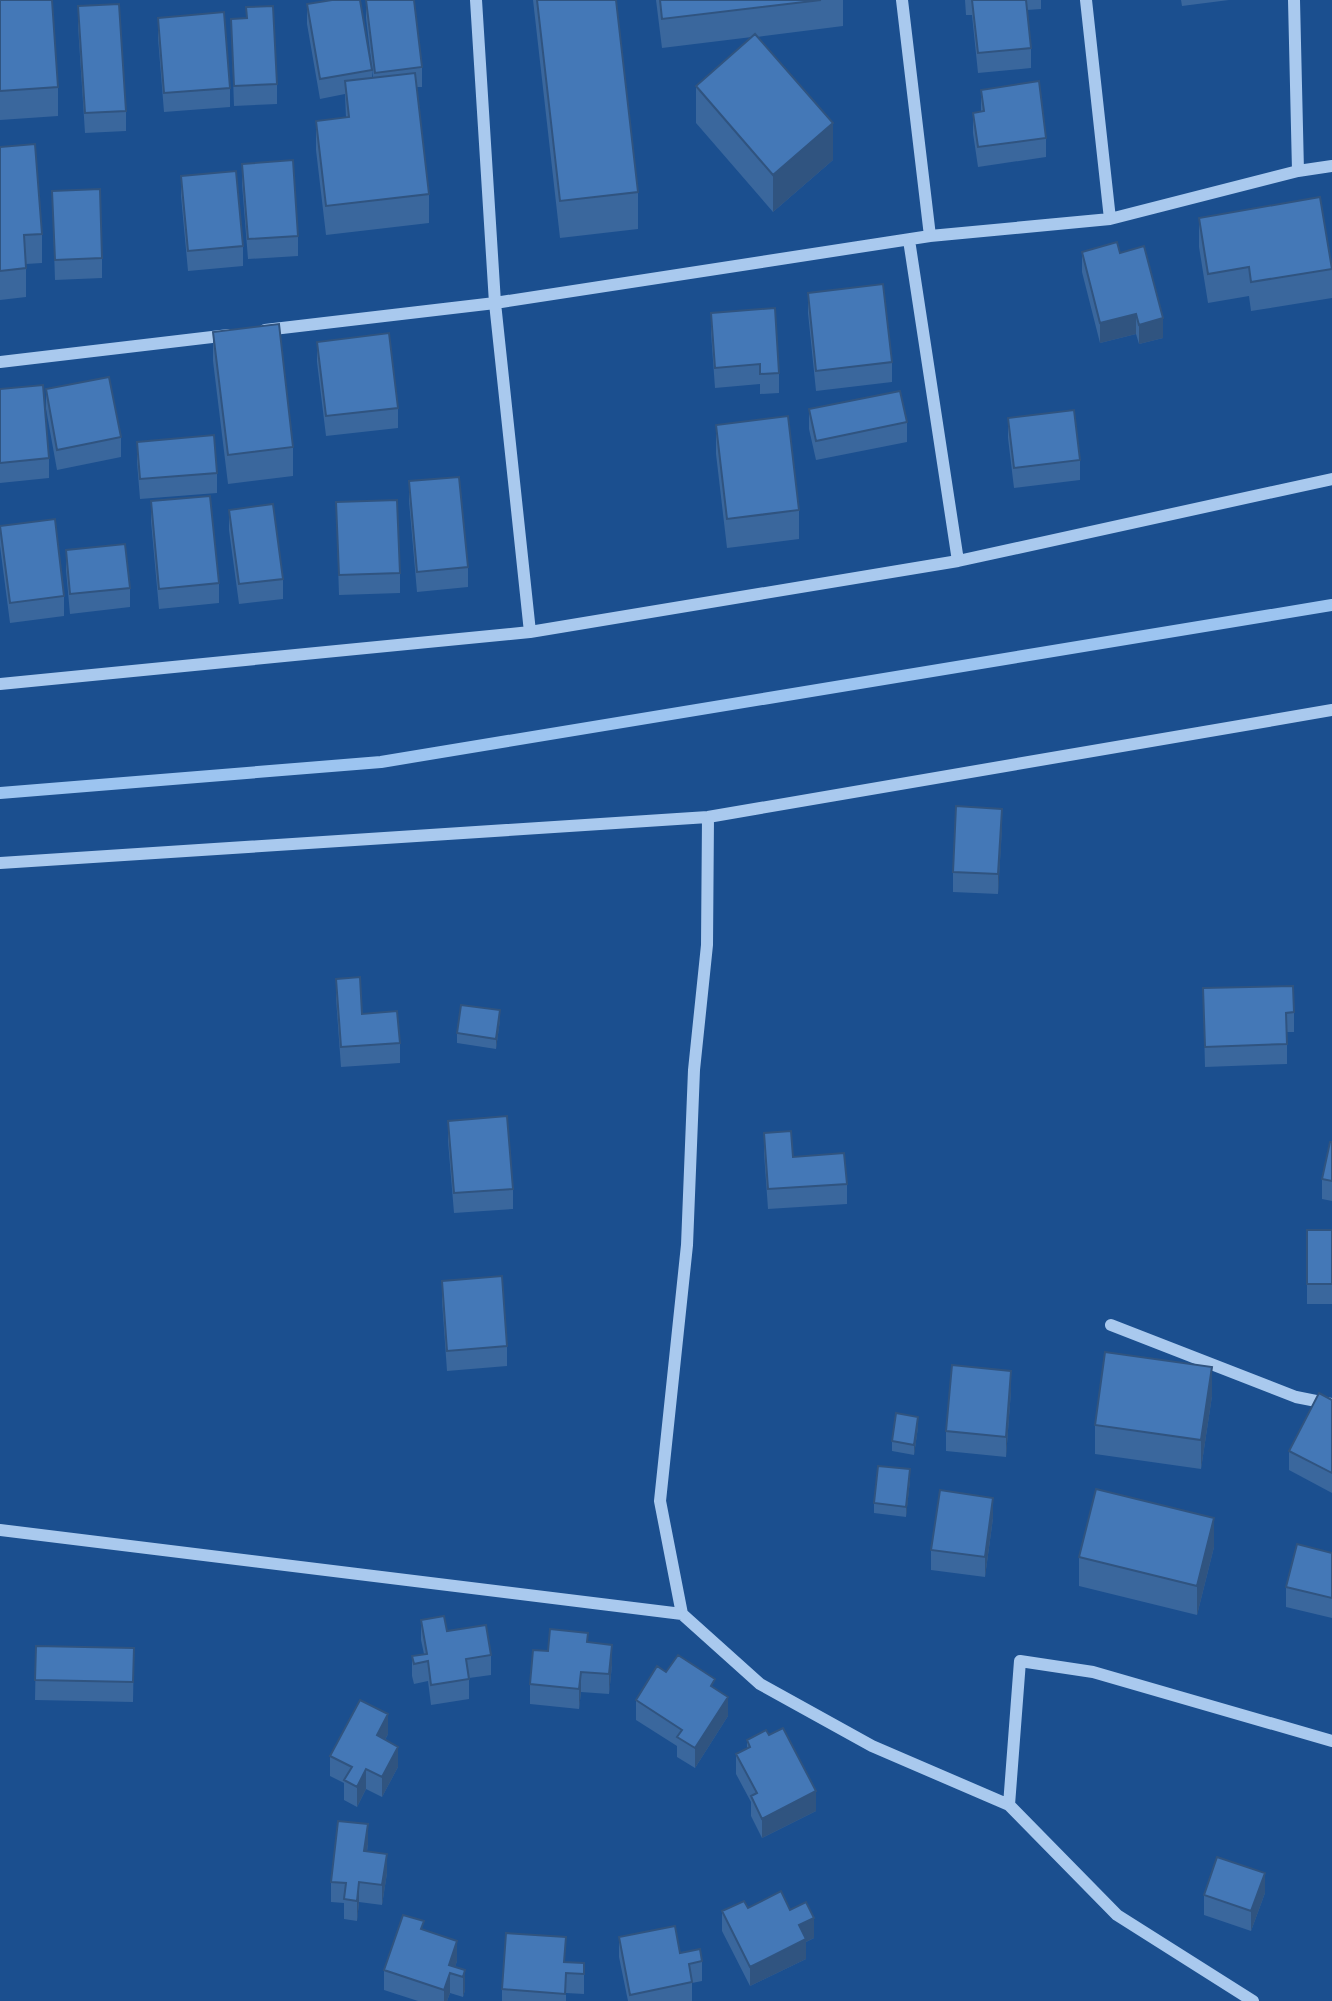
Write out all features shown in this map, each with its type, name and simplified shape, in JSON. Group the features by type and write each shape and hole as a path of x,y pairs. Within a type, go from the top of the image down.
{"street":[{"path":"476,0 495,303 530,632"},
{"path":"902,0 930,236"},
{"path":"1086,0 1110,219"},
{"path":"1294,0 1298,171"},
{"path":"0,362 495,303 930,236 1110,219 1298,171 1332,166"},
{"path":"908,240 958,561"},
{"path":"0,684 530,632 958,561 1332,478"},
{"path":"0,863 708,817 1332,710"},
{"path":"682,1614 660,1501 687,1245 694,1070 707,945 708,817"},
{"path":"1111,1325 1296,1397 1332,1404"},
{"path":"0,1530 682,1614 760,1684 872,1746 1009,1805 1117,1915 1253,2001"},
{"path":"1009,1805 1020,1661 1093,1672 1332,1741"}],"building":[{"path":"0,0 52,0 58,87 0,91"},
{"path":"332,0 360,0 372,70 320,79 307,4"},
{"path":"366,0 414,0 422,67 375,73"},
{"path":"537,0 616,0 638,192 560,201"},
{"path":"660,0 821,0 662,19"},
{"path":"972,0 1026,0 1031,48 978,53"},
{"path":"119,4 126,111 85,113 78,6"},
{"path":"273,6 277,84 234,86 231,19 247,18 246,7"},
{"path":"224,12 230,88 164,93 158,18"},
{"path":"755,34 833,123 773,175 696,86"},
{"path":"415,73 429,194 326,206 316,121 349,117 345,81"},
{"path":"1039,81 1046,138 978,147 973,113 984,111 981,90"},
{"path":"35,144 42,234 24,235 26,268 0,271 0,147"},
{"path":"293,160 298,236 248,239 242,164"},
{"path":"236,171 243,246 188,251 181,176"},
{"path":"100,189 102,258 55,260 52,191"},
{"path":"1320,197 1332,269 1251,282 1249,267 1208,274 1199,218"},
{"path":"1117,242 1120,253 1144,246 1163,318 1139,325 1136,314 1100,323 1082,252"},
{"path":"883,284 892,362 816,371 808,293"},
{"path":"775,308 779,373 760,374 760,364 715,368 711,313"},
{"path":"279,324 293,447 228,455 213,332"},
{"path":"389,333 398,408 326,416 317,342"},
{"path":"109,377 121,437 57,450 46,389"},
{"path":"43,385 49,458 0,463 0,389"},
{"path":"900,391 907,422 816,441 809,409"},
{"path":"1074,410 1080,460 1014,468 1008,418"},
{"path":"788,416 799,510 727,519 716,425"},
{"path":"214,435 217,473 140,479 137,442"},
{"path":"459,477 468,567 417,572 409,481"},
{"path":"210,496 219,583 159,589 151,501"},
{"path":"397,500 400,573 339,575 336,502"},
{"path":"273,504 283,579 239,584 229,510"},
{"path":"55,519 64,596 10,603 0,526"},
{"path":"125,544 130,588 70,594 66,550"},
{"path":"956,806 1002,809 998,874 953,872"},
{"path":"360,977 362,1014 397,1011 400,1043 341,1047 336,979"},
{"path":"1293,986 1294,1012 1286,1013 1287,1044 1205,1047 1203,988"},
{"path":"461,1005 500,1010 496,1039 457,1033"},
{"path":"507,1116 513,1189 454,1193 448,1121"},
{"path":"791,1131 793,1157 844,1153 847,1184 768,1189 764,1133"},
{"path":"1332,1142 1332,1181 1322,1179"},
{"path":"1307,1230 1332,1230 1332,1284 1307,1284"},
{"path":"502,1276 507,1346 447,1351 442,1281"},
{"path":"1105,1352 1212,1367 1201,1440 1095,1425"},
{"path":"952,1365 1011,1371 1006,1437 946,1431"},
{"path":"1319,1393 1332,1400 1332,1473 1289,1451"},
{"path":"896,1413 918,1417 914,1445 892,1441"},
{"path":"878,1466 910,1469 906,1507 874,1503"},
{"path":"1096,1489 1214,1518 1197,1586 1079,1557"},
{"path":"940,1490 993,1498 985,1557 931,1550"},
{"path":"1297,1544 1332,1553 1332,1598 1286,1587"},
{"path":"444,1616 447,1631 486,1625 491,1655 466,1659 469,1679 431,1685 428,1661 414,1664 412,1656 427,1654 421,1620"},
{"path":"550,1629 588,1633 587,1642 612,1645 609,1674 581,1672 579,1689 530,1684 533,1650 548,1651"},
{"path":"36,1646 134,1648 133,1682 35,1680"},
{"path":"678,1655 715,1679 711,1686 728,1697 695,1748 677,1737 682,1730 636,1700 657,1666 666,1672"},
{"path":"360,1700 388,1714 377,1735 398,1747 382,1777 366,1769 357,1787 344,1780 352,1767 330,1756"},
{"path":"783,1728 816,1791 762,1819 751,1796 757,1793 736,1754 750,1747 747,1740 766,1730 769,1735"},
{"path":"338,1821 368,1824 364,1851 387,1854 382,1885 359,1882 357,1901 344,1899 346,1883 331,1882"},
{"path":"1217,1857 1265,1873 1251,1911 1204,1895"},
{"path":"781,1891 790,1910 806,1902 814,1918 799,1925 806,1939 750,1967 722,1911 744,1901 748,1908"},
{"path":"403,1915 424,1921 421,1929 457,1941 449,1965 465,1970 463,1977 450,1973 444,1990 384,1970"},
{"path":"675,1926 680,1953 700,1949 702,1961 689,1964 692,1982 630,1995 619,1937"},
{"path":"506,1933 566,1937 564,1962 584,1963 584,1974 566,1973 565,1994 502,1989"}],"waterway":[{"path":"0,793 381,762 1332,605"}]}
